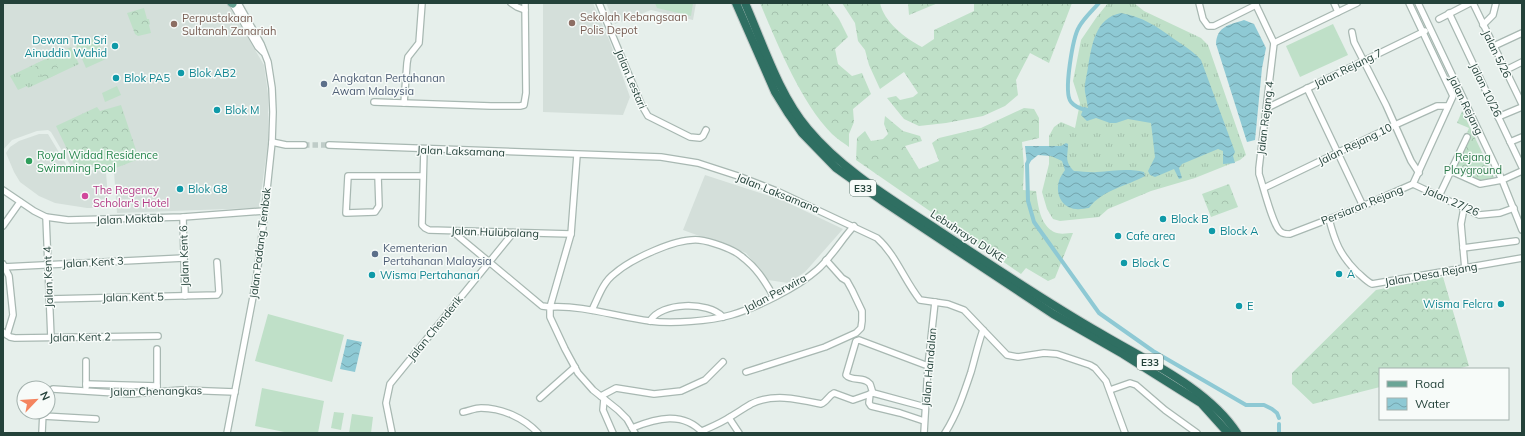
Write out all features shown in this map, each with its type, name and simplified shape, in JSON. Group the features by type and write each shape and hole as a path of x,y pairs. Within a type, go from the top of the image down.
{"highway":[{"name":"Lebuhraya DUKE","path":"736,3 775,92 802,133 836,168 884,202 1201,403 1228,433"},
{"name":"Lebuhraya DUKE","path":"745,3 781,87 793,108 808,129 840,161 1055,311 1175,377 1204,396 1219,410 1237,433"}],"street":[{"name":"Jalan Padang Tembak","path":"227,433 256,281 272,142 273,112 272,88 268,62 234,3"},
{"path":"404,103 408,57 419,43 422,3"},
{"path":"511,3 525,10"},
{"path":"374,102 491,106 524,105 526,93 525,3"},
{"name":"Jalan Lestari","path":"599,3 641,104 648,116 690,137 700,138 706,130"},
{"path":"1198,3 1203,19 1208,26 1214,26 1255,4 1274,43 1356,3"},
{"path":"1334,3 1338,12"},
{"name":"Persiaran Rejang","path":"1281,232 1290,234 1363,206 1413,184 1453,96 1409,3"},
{"name":"Jalan Rejang","path":"1418,3 1502,180 1522,230"},
{"path":"1438,18 1470,3"},
{"name":"Jalan 5/26","path":"1473,3 1522,104"},
{"path":"1483,25 1493,14 1496,3"},
{"name":"Jalan 10/26","path":"1449,13 1522,167"},
{"name":"Jalan Rejang 7","path":"1267,108 1430,28"},
{"path":"1352,32 1354,42 1411,161 1419,173"},
{"path":"1494,46 1522,33"},
{"name":"Jalan Rejang 4","path":"1274,43 1259,168 1275,225 1281,232"},
{"path":"1506,70 1522,62"},
{"path":"1307,88 1363,206"},
{"name":"Jalan Rejang 10","path":"1270,185 1437,106 1448,106"},
{"path":"1498,117 1522,108"},
{"path":"1439,196 1467,137"},
{"path":"1510,142 1522,137"},
{"path":"272,142 286,145 304,145"},
{"name":"Jalan Laksamana","path":"329,145 661,158 698,163 738,176 779,192 878,238 884,244 920,300 948,304 964,310 1007,354 1012,356 1044,353 1057,354 1090,365 1104,376 1125,433"},
{"path":"378,176 378,206 375,212 346,213 348,176 378,176 423,176 424,149"},
{"path":"578,155 571,234 550,307 550,316 575,367 588,384 623,415 634,430 657,419 670,418 684,420 703,432 751,404 780,398 798,399 821,404 827,401 830,395 834,393 853,400 871,394 925,407"},
{"path":"1451,171 1480,184 1502,180 1522,171"},
{"name":"Jalan Hulubalang","path":"423,176 422,224 429,230 571,234"},
{"path":"1262,181 1270,185 1264,190"},
{"name":"Jalan 27/26","path":"1413,184 1479,215 1500,213 1514,208"},
{"name":"Jalan Maktab","path":"3,190 46,217 76,220 183,217 264,211"},
{"path":"3,226 20,202"},
{"path":"1464,208 1460,224 1465,269"},
{"name":"Jalan Kent 4","path":"46,217 51,338"},
{"name":"Jalan Kent 6","path":"183,217 185,296"},
{"name":"Jalan Desa Rejang","path":"1329,219 1332,231 1343,257 1366,281 1372,284 1522,258"},
{"name":"Jalan Perwira","path":"550,307 569,306 650,321 682,321 723,317 738,313 774,297 804,280 817,270 854,226"},
{"path":"452,231 542,306 550,307"},
{"path":"467,242 465,235 470,231"},
{"name":"Jalan Chenderik","path":"392,433 386,403 387,389 390,384 513,233"},
{"path":"592,310 602,288 613,274 653,251 674,244 698,240 720,246 740,255 758,271 774,297"},
{"path":"1463,248 1516,241"},
{"name":"Jalan Kent 3","path":"3,266 184,258"},
{"path":"746,372 825,347 856,333 860,328 862,311 852,290 847,281 842,278 826,260"},
{"name":"Jalan Kent 5","path":"49,299 217,295 219,292 217,262"},
{"path":"3,266 8,276 13,315 5,333"},
{"name":"Jalan Handalan","path":"924,433 928,366 935,302"},
{"path":"650,321 654,315 661,311 691,307 711,309 723,317"},
{"path":"945,433 956,415 983,330"},
{"name":"Jalan Kent 2","path":"5,333 15,338 158,336"},
{"path":"924,421 871,406 869,403 871,394 870,384 866,381 850,378 846,375 856,341 859,340 928,366"},
{"path":"86,384 157,389 157,349"},
{"path":"86,361 86,391"},
{"path":"603,398 616,388 654,394 681,391 705,380 723,362"},
{"path":"540,398 575,367"},
{"path":"1110,390 1130,383 1136,385 1165,410 1197,433"},
{"name":"Jalan Chenangkas","path":"56,389 131,394 157,389 235,392"},
{"path":"603,398 603,410 613,433"},
{"path":"463,412 480,408 500,410 524,420 538,433"},
{"path":"56,415 96,419"},
{"path":"729,418 739,433"},
{"path":"42,433 43,420"}],"shaded area":[{"path":"3,3 225,3 229,6 264,65 268,94 268,143 259,208 117,213 114,172 107,166 76,168 71,166 51,132 48,130 37,131 12,140 3,150"},
{"path":"543,3 593,3 610,42 630,97 623,115 543,112"},
{"path":"606,3 696,3 693,20 651,10 615,24"},
{"path":"39,134 48,134 69,169 76,171 98,170 106,173 109,208 87,208 55,203 39,196 20,182 6,153 10,147 19,141"},
{"path":"705,175 782,200 843,229 805,272 788,283 768,280 746,253 683,230"}],"green space":[{"path":"655,3 693,3 691,16 657,8"},
{"path":"760,3 827,3 839,19 848,37 835,49 838,64 852,76 862,73 871,94 853,109 854,122 849,134 849,147 832,134 820,121 810,106 774,37"},
{"path":"842,3 880,3 886,17 896,29 922,47 934,39 934,30 974,11 974,4 965,3 1072,3 1049,63 1030,53 1016,80 1018,95 1005,106 983,116 946,123 919,126 904,119 887,98 896,96 900,100 913,97 918,93 904,72 880,89 869,65 865,50 858,41 855,23"},
{"path":"908,3 938,3 909,15"},
{"path":"1108,3 1134,3 1144,11 1201,38 1208,45 1246,155 1240,160 1195,178 1151,191 1108,209 1099,217 1060,221 1053,219 1047,209 1042,192 1049,164 1049,136 1054,127 1061,122 1075,128 1080,103 1073,81 1081,40"},
{"path":"144,8 147,19 149,19 151,33 138,36 135,34 127,13"},
{"path":"1333,24 1348,55 1300,77 1286,46"},
{"path":"96,37 106,59 86,68 76,45"},
{"path":"71,47 79,64 28,88 27,86 18,90 10,76"},
{"path":"49,58 50,60 54,59 58,68 55,70 57,74 45,80 41,74 37,77 33,68 36,66 35,64"},
{"path":"117,86 121,95 105,102 102,93"},
{"path":"121,105 139,159 113,169 105,164 75,166 56,126 97,107 100,111"},
{"path":"1024,108 1034,109 1039,118 1039,138 1022,142 1024,167 1023,190 1036,191 1040,214 1049,229 1054,232 1064,234 1073,233 1055,278 1048,281 1026,268 1021,274 856,160 857,138 865,131 871,141 883,139 888,134 884,124 885,116 903,131 920,136 922,141 905,146 919,169 939,161 932,143 939,138 981,128"},
{"name":"Rejang Playground","path":"1462,111 1494,177 1491,181 1481,182 1455,169 1470,136 1467,133 1469,128 1457,123"},
{"path":"1229,184 1238,207 1211,217 1202,194"},
{"path":"1443,277 1469,366 1460,368 1379,368 1379,387 1313,404 1292,384 1292,373 1376,290"},
{"path":"268,314 344,335 332,382 255,361"},
{"path":"262,388 324,401 318,433 289,433 255,426"},
{"path":"334,412 344,413 341,430 331,428"},
{"path":"352,414 373,417 371,433 349,433"}],"water":[{"path":"1121,13 1136,17 1155,26 1195,54 1201,60 1235,152 1233,156 1235,163 1223,164 1223,151 1218,149 1182,164 1179,168 1182,178 1179,179 1174,169 1155,177 1150,175 1148,171 1155,157 1151,123 1128,119 1116,123 1110,123 1096,118 1087,121 1081,115 1084,107 1088,108 1085,83 1091,50 1096,34 1105,20"},
{"path":"1244,20 1254,24 1266,48 1262,68 1255,140 1247,142 1216,44 1221,30 1229,25"},
{"path":"1066,143 1068,144 1068,161 1074,171 1094,172 1132,170 1144,172 1145,176 1101,197 1089,208 1071,208 1063,203 1058,191 1059,180 1065,170 1062,161 1051,156 1038,155 1027,164 1025,146 1061,146"},
{"path":"347,339 362,342 355,372 340,369"}],"waterway":[{"path":"1087,110 1080,108 1071,102 1069,97 1068,77 1074,42 1079,27 1099,3"},
{"path":"1029,160 1027,164 1028,201 1034,222 1099,313 1153,351 1246,405 1264,405 1272,409 1277,413 1279,418"},
{"path":"1279,424 1279,433"}],"tunnel":[{"path":"304,145 329,145"}],"place":[{"name":"Sekolah Kebangsaan Polis Depot","path":"572,23"},
{"name":"Perpustakaan Sultanah Zanariah","path":"174,24"},
{"name":"Dewan Tan Sri Ainuddin Wahid","path":"115,46"},
{"name":"Blok AB2","path":"181,73"},
{"name":"Blok PA5","path":"116,78"},
{"name":"Angkatan Pertahanan Awam Malaysia","path":"324,84"},
{"name":"Blok M","path":"217,110"},
{"name":"Royal Widad Residence Swimming Pool","path":"29,161"},
{"name":"Blok G8","path":"180,189"},
{"name":"The Regency Scholar's Hotel","path":"85,196"},
{"name":"Block B","path":"1163,219"},
{"name":"Block A","path":"1212,231"},
{"name":"Cafe area","path":"1118,236"},
{"name":"Kementerian Pertahanan Malaysia","path":"375,254"},
{"name":"Block C","path":"1124,263"},
{"name":"A","path":"1339,274"},
{"name":"Wisma Pertahanan","path":"372,275"},
{"name":"Wisma Felcra","path":"1501,304"},
{"name":"E","path":"1239,306"}]}
